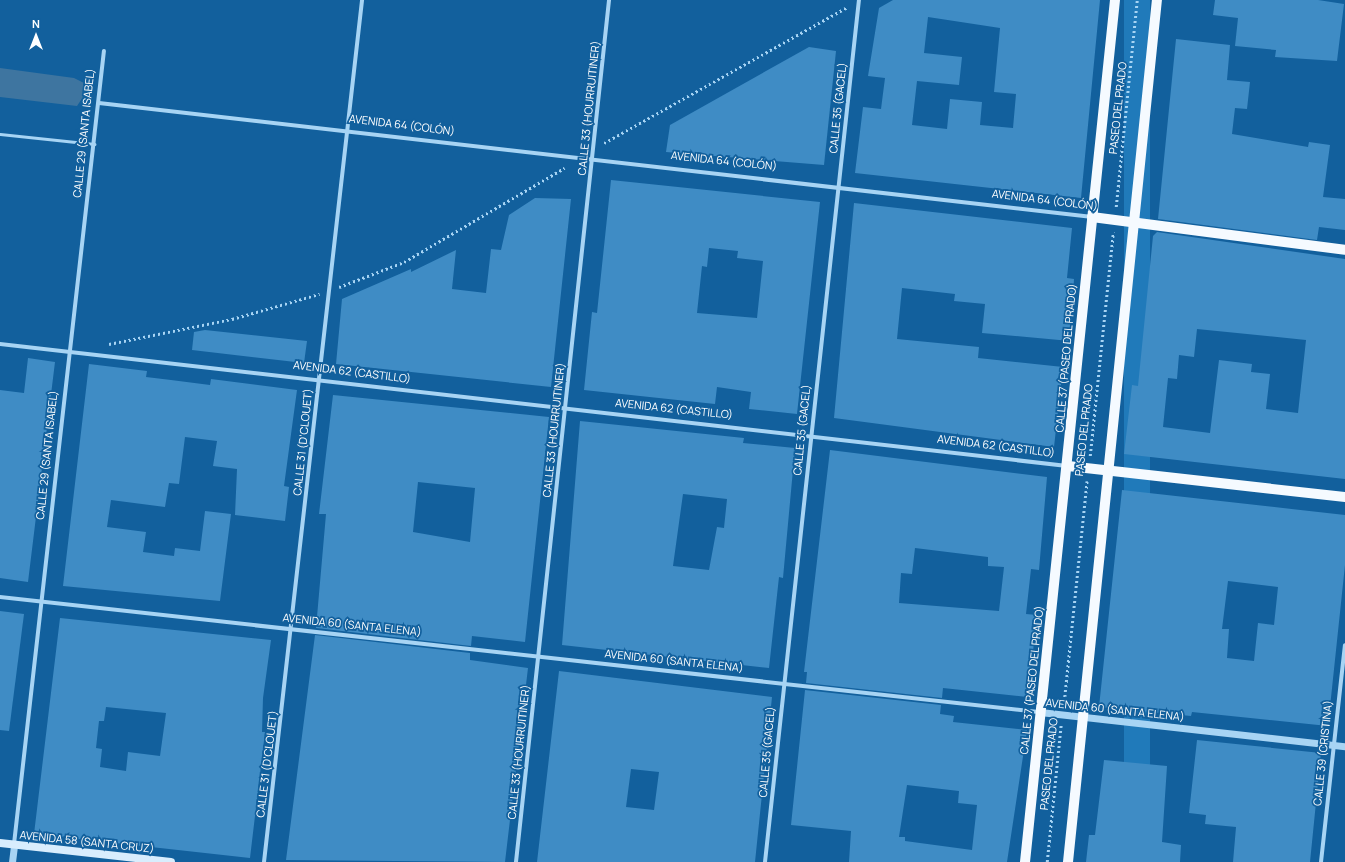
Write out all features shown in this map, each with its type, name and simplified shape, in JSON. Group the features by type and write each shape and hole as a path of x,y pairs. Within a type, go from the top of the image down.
{"main road":[{"name":"CALLE 37 (PASEO DEL PRADO)","path":"1025,862 1040,712 1068,466 1115,0"},
{"path":"1068,862 1106,471 1157,0"},
{"name":"AVENIDA 64 (COLÓN)","path":"1092,217 1345,250"},
{"name":"AVENIDA 62 (CASTILLO)","path":"1068,466 1345,497"},
{"name":"AVENIDA 58 (SANTA CRUZ)","path":"0,843 171,862"}],"street":[{"name":"CALLE 31 (D'CLOUET)","path":"264,862 362,0"},
{"name":"CALLE 33 (HOURRUITINER)","path":"516,862 593,159 608,0"},
{"name":"CALLE 35 (GACEL)","path":"765,862 782,684 859,0"},
{"name":"CALLE 29 (SANTA ISABEL)","path":"12,862 104,51"},
{"name":"AVENIDA 64 (COLÓN)","path":"99,103 839,186 1092,217"},
{"name":"AVENIDA 62 (CASTILLO)","path":"0,344 1068,466"},
{"name":"AVENIDA 60 (SANTA ELENA)","path":"0,597 1345,746"},
{"name":"CALLE 39 (CRISTINA)","path":"1321,862 1345,645"}],"lane":[{"path":"0,134 94,144"}],"path":[{"path":"594,149 859,0"},
{"name":"PASEO DEL PRADO","path":"1047,862 1137,0"},
{"path":"104,345 232,319 328,291 404,262 580,158"}],"shaded area":[{"path":"1124,0 1150,0 1150,862 1124,862"},
{"path":"0,68 74,78 84,83 83,97 77,106 0,97"}],"building":[{"path":"893,0 1100,0 1081,198 855,173 863,107 881,109 885,78 868,76 879,8","holes":["928,17 1000,28 994,92 1016,94 1013,128 980,125 982,102 950,99 947,129 912,125 917,81 959,85 962,57 924,53"]},
{"path":"1215,0 1318,0 1344,4 1337,61 1275,57 1276,50 1235,46 1238,18 1213,15"},
{"path":"1176,39 1230,45 1227,80 1250,82 1247,109 1235,108 1232,134 1308,147 1309,142 1330,145 1323,197 1345,199 1345,230 1319,227 1317,240 1158,219"},
{"path":"809,47 836,51 824,165 666,152 670,125"},
{"path":"611,180 820,202 797,414 749,409 751,392 717,387 715,404 584,390 592,312 597,313","holes":["709,248 738,251 737,258 763,261 757,318 697,313 702,266 707,267"]},
{"path":"535,198 571,199 551,387 336,364 342,299 411,269 411,272 456,250 452,289 486,293 491,249 501,250 509,215"},
{"path":"854,203 1072,228 1067,278 1074,279 1070,341 982,333 985,304 954,301 955,294 902,288 897,339 979,347 978,358 1063,367 1054,447 834,418"},
{"path":"1157,232 1345,259 1345,479 1124,454 1132,385 1138,386 1153,236","holes":["1197,329 1306,340 1298,413 1266,409 1270,374 1251,372 1252,364 1219,360 1210,433 1163,427 1168,378 1177,379 1179,355 1194,357"]},
{"path":"205,330 307,341 304,363 192,350 194,332"},
{"path":"28,358 55,362 28,582 0,578 0,390 24,393"},
{"path":"89,364 147,371 146,377 210,385 211,379 297,390 284,486 289,487 285,521 235,515 237,469 213,466 217,441 185,437 179,484 169,483 165,507 111,500 107,527 146,532 143,552 174,556 175,548 200,551 205,511 231,514 220,601 63,586"},
{"path":"333,395 549,417 525,642 472,636 471,646 316,628 326,514 319,514","holes":["418,482 475,488 470,542 413,532"]},
{"path":"580,421 744,438 743,443 795,448 783,578 779,577 769,668 562,645","holes":["683,494 727,499 724,528 717,527 709,570 673,566"]},
{"path":"830,450 1047,477 1039,570 1031,569 1026,614 1037,615 1028,697 943,688 942,698 806,683 807,672 804,672","holes":["915,548 988,557 988,566 1004,567 999,611 899,603 901,573 912,574"]},
{"path":"1122,490 1345,515 1345,565 1328,726 1192,712 1191,716 1099,707","holes":["1228,581 1278,587 1274,625 1258,623 1254,661 1227,658 1229,629 1222,629"]},
{"path":"0,611 24,614 9,731 0,730"},
{"path":"60,618 271,640 263,698 262,732 265,732 250,858 34,834","holes":["106,707 166,713 160,756 128,752 126,771 100,767 102,749 96,748 99,721 104,721"]},
{"path":"315,635 470,653 470,660 528,668 505,862 286,860"},
{"path":"559,671 772,697 755,862 537,862","holes":["631,769 659,772 654,810 626,807"]},
{"path":"805,690 941,705 940,714 954,716 953,722 1027,730 1007,862 849,862 851,831 791,825","holes":["907,785 959,791 958,803 977,805 972,850 905,841 905,837 899,837"]},
{"path":"1197,740 1321,753 1310,862 1233,862 1236,827 1205,824 1206,815 1189,813"},
{"path":"1104,760 1167,766 1162,842 1181,845 1180,862 1086,862 1089,835 1095,835"}]}
